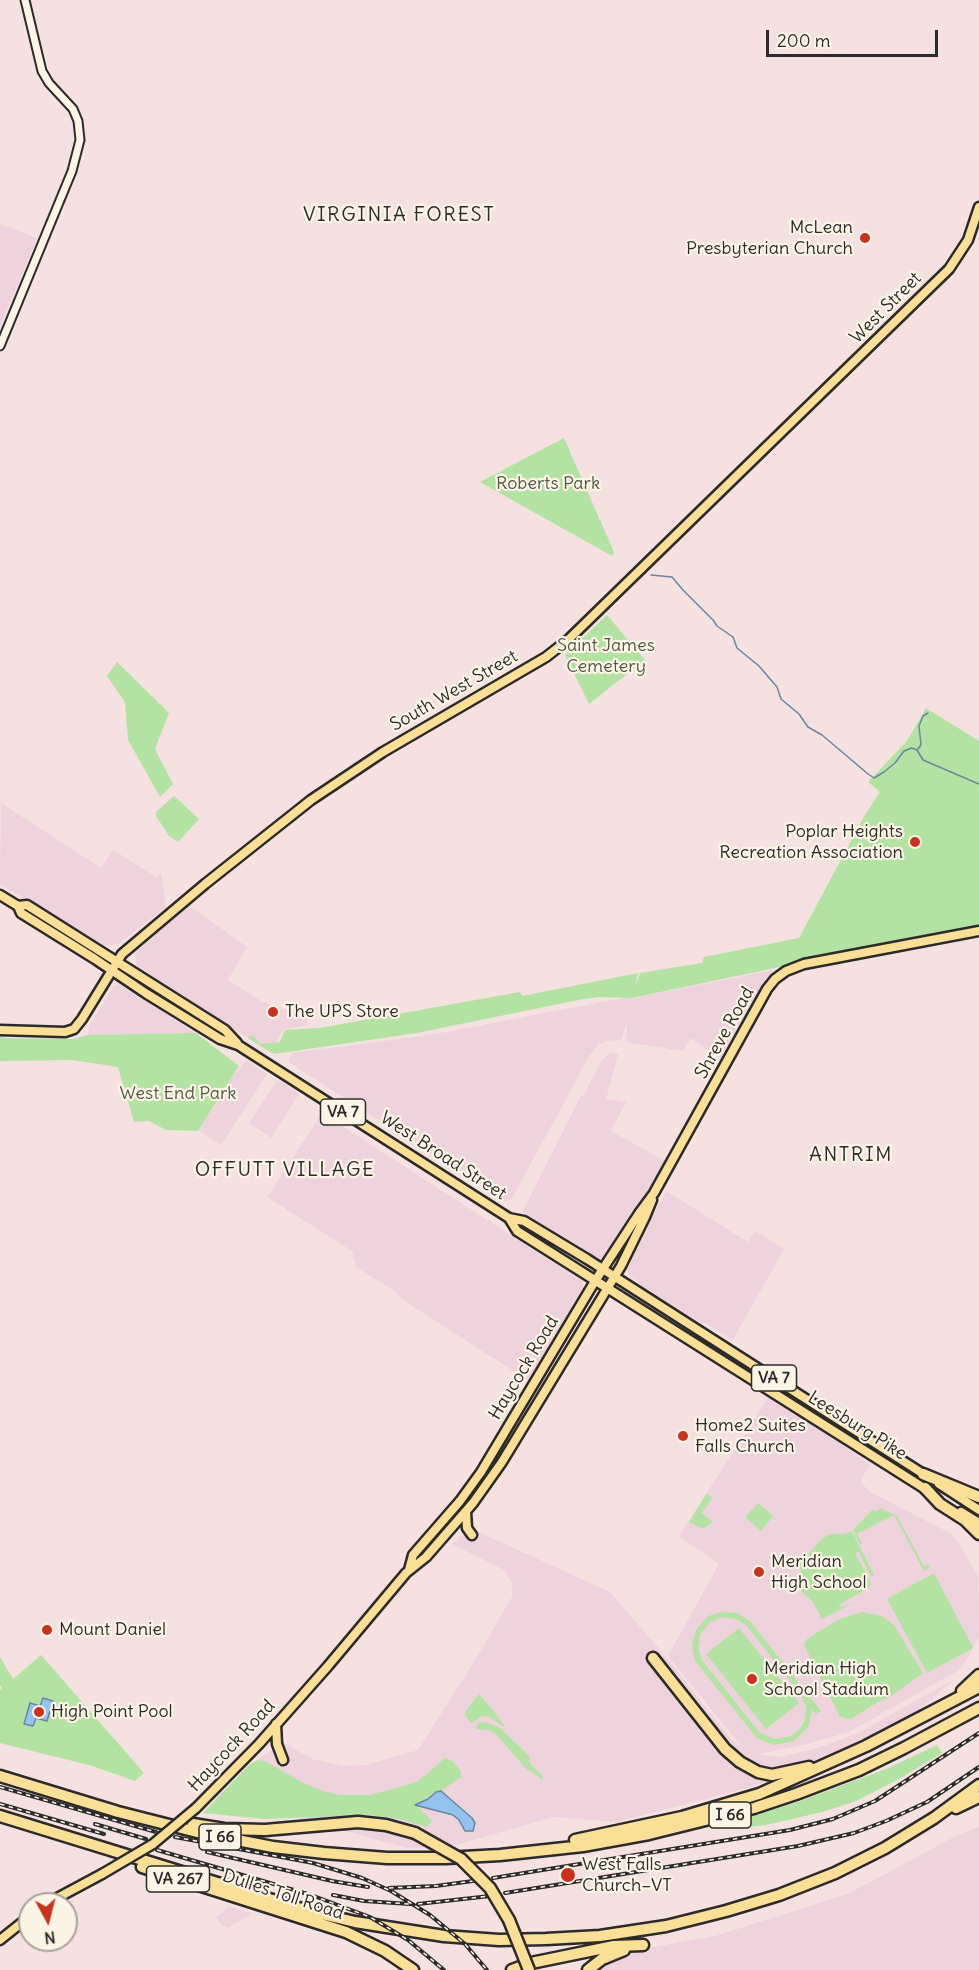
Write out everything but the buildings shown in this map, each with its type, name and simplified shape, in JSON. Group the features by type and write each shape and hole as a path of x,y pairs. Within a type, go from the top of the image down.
{"highway":[{"path":"923,1474 979,1497"},
{"path":"925,1488 940,1504 965,1520 979,1534"},
{"path":"653,1658 725,1749 754,1770 767,1774 783,1773 852,1753"},
{"path":"923,1716 959,1693 979,1675"},
{"path":"462,1858 492,1851 554,1845 712,1809 759,1794 852,1753 979,1686"},
{"name":"I 66","path":"0,1776 193,1831 273,1847 365,1856 462,1858 518,1854 612,1841 681,1828 725,1816 796,1794 859,1770 979,1708"},
{"name":"I 66","path":"0,1816 305,1910 356,1922 414,1933 472,1939 546,1940 622,1933 698,1919 779,1895 835,1873 885,1848 934,1818 979,1785"},
{"path":"934,1818 979,1797"},
{"path":"79,1799 224,1829 287,1829 352,1822 386,1825 415,1833 461,1859 490,1888 509,1920 530,1970"},
{"name":"Dulles Toll Road","path":"0,1823 346,1932 385,1951 413,1970"},
{"path":"512,1970 531,1963 614,1946 643,1945 616,1952 588,1970"}],"main road":[{"name":"West Street","path":"797,420 950,269 968,240 979,207"},
{"name":"South West Street","path":"0,1030 64,1032 74,1029 122,954 318,795 393,746 556,650 797,420"},
{"name":"West Broad Street","path":"0,895 18,906 21,913 115,966 220,1039 238,1045 509,1218 524,1221 603,1269"},
{"name":"Shreve Road","path":"603,1269 654,1193 767,989 780,975 792,967 804,964 979,931"},
{"name":"Shreve Road","path":"606,1288 639,1232 654,1193"},
{"name":"West Broad Street","path":"509,1218 517,1231 595,1281"},
{"name":"Leesburg Pike","path":"603,1269 979,1510"},
{"name":"Haycock Road","path":"409,1570 413,1555 460,1501 481,1472 603,1269"},
{"name":"Leesburg Pike","path":"595,1281 979,1523"},
{"name":"Haycock Road","path":"68,1892 153,1844 196,1808 239,1765 328,1666 409,1570 426,1557 466,1512 502,1462 606,1288"},
{"path":"466,1512 466,1528 472,1535"},
{"path":"276,1724 277,1744 283,1760"},
{"path":"0,1940 18,1926"}],"street":[{"path":"0,346 70,175 79,144 78,122 68,102 45,76 26,0"}],"shaded area":[{"path":"0,224 37,238 0,327"},
{"path":"1,803 101,868 113,850 156,877 161,873 166,907 118,944 104,946 0,884"},
{"path":"192,908 247,947 228,980 261,1001 278,1008 309,1012 307,1025 283,1030 271,1053 137,966 135,953 184,910"},
{"path":"773,970 723,1060 690,1038 683,1051 626,1042 627,1022 621,1040 606,1041 598,1045 590,1055 511,1200 506,1201 288,1062 292,1053 430,1035"},
{"path":"115,985 120,985 196,1033 88,1035 89,1026"},
{"path":"611,1053 618,1054 606,1099 626,1102 611,1131 668,1163 649,1195 637,1211 634,1209 605,1257 600,1260 566,1242 525,1215 523,1211 581,1096 602,1060"},
{"path":"246,1060 267,1074 221,1145 199,1131 227,1084"},
{"path":"280,1081 299,1094 271,1138 249,1123 276,1082"},
{"path":"322,1113 583,1282 583,1287 529,1381 356,1267 352,1251 267,1197"},
{"path":"666,1191 748,1242 755,1231 784,1249 734,1338 731,1339 704,1322 703,1324 654,1295 629,1275 626,1267"},
{"path":"770,1395 870,1464 861,1480 872,1493 950,1533 957,1540 978,1576 979,1637 966,1661 957,1671 849,1732 758,1754 781,1757 821,1747 860,1732 953,1680 887,1738 835,1761 740,1790 616,1822 553,1817 456,1845 408,1848 290,1816 234,1812 216,1798 250,1765 283,1742 312,1759 343,1766 366,1765 418,1750 512,1597 512,1583 504,1570 452,1544 470,1528 610,1592 667,1658 731,1739 740,1745 668,1656 719,1564 679,1536"},
{"path":"979,1827 979,1970 578,1970 612,1962 632,1951 715,1936 848,1894 952,1838"},
{"path":"229,1907 251,1914 228,1928 222,1926 216,1917"}],"green space":[{"name":"Roberts Park","path":"564,438 614,552 612,556 480,482"},
{"name":"Saint James Cemetery","path":"607,615 645,660 589,704 565,655"},
{"path":"117,662 169,713 155,749 173,784 160,797 128,740 125,702 107,676"},
{"path":"926,708 979,741 979,925 632,998 583,999 417,1033 274,1054 248,1038 251,1035 255,1037 260,1044 280,1042 285,1030 320,1028 520,992 522,996 638,973 635,987 640,973 702,963 704,957 799,938 865,815 880,792 868,782 907,741"},
{"path":"174,796 199,819 178,842 169,836 156,816 156,812"},
{"name":"West End Park","path":"196,1033 239,1066 198,1131 166,1130 149,1121 134,1122 118,1067 72,1060 0,1061 0,1036 74,1039 88,1035"},
{"path":"707,1493 712,1498 702,1513 713,1522 703,1529 689,1522"},
{"path":"758,1503 773,1516 761,1531 745,1517"},
{"path":"880,1508 897,1516 924,1566 929,1565 930,1567 924,1571 894,1515 857,1534 862,1543 860,1544 853,1530 872,1510 877,1511"},
{"path":"852,1531 874,1575 871,1577 859,1552 855,1553 871,1583 869,1588 838,1605 842,1607 855,1602 822,1619 812,1601 791,1582 802,1570 797,1566 823,1538 830,1534 844,1534"},
{"path":"934,1573 973,1648 927,1673 887,1599"},
{"path":"721,1612 737,1613 750,1621 821,1711 816,1714 812,1710 809,1726 794,1741 774,1745 756,1737 695,1661 692,1645 696,1630 708,1616","holes":["722,1617 735,1619 746,1625 801,1695 806,1706 805,1720 799,1730 791,1736 775,1739 760,1733 702,1660 698,1648 700,1635 709,1623"]},
{"path":"862,1612 882,1616 894,1625 923,1673 887,1699 881,1700 851,1719 840,1717 804,1645 807,1639 839,1619"},
{"path":"739,1628 799,1703 766,1729 706,1654"},
{"path":"41,1655 144,1773 135,1781 89,1765 0,1743 0,1690 2,1688 0,1685 0,1657 13,1679"},
{"path":"479,1694 506,1728 489,1717 482,1716 470,1722 465,1715 466,1711"},
{"path":"485,1722 500,1728 526,1753 530,1758 529,1762 543,1777 542,1780 530,1770 528,1771 495,1733 476,1729 478,1723"},
{"path":"937,1745 942,1753 856,1801 822,1812 766,1825 727,1829 720,1826 803,1800 886,1769"},
{"path":"445,1758 452,1761 461,1771 461,1777 441,1791 433,1793 417,1806 432,1821 427,1827 399,1819 368,1815 265,1819 203,1813 250,1764 258,1760 267,1762 307,1785 326,1792 340,1795 370,1795 417,1782"}],"water":[{"name":"High Point Pool","path":"43,1698 53,1701 47,1721 36,1718 33,1726 24,1724 30,1703 40,1706"},
{"path":"441,1791 472,1818 475,1823 473,1831 465,1831 453,1815 415,1805"}],"waterway":[{"path":"651,575 672,577 717,626 733,637 737,648 759,666 777,687 781,699 799,714 808,727 822,735 874,778 895,763 904,751 912,748 917,750 923,760 979,784"},
{"path":"918,749 921,745 919,726 923,716 928,713"}],"railway":[{"path":"493,1878 790,1830 833,1819 875,1801 979,1733"},
{"path":"505,1893 798,1846 854,1833 927,1802 979,1767"},
{"path":"0,1787 156,1832"},
{"path":"0,1804 104,1834"},
{"path":"95,1824 146,1839"},
{"path":"175,1837 313,1863 362,1878 391,1891 430,1915 465,1944 487,1970"},
{"path":"157,1850 311,1895 370,1917 408,1940 444,1970"},
{"path":"207,1852 368,1887"},
{"path":"389,1888 436,1886 480,1880"},
{"path":"333,1895 364,1901 410,1904"},
{"path":"418,1904 490,1896"}],"place":[{"name":"McLean Presbyterian Church","path":"865,238"},
{"name":"Poplar Heights Recreation Association","path":"915,842"},
{"name":"The UPS Store","path":"273,1012"},
{"name":"Home2 Suites Falls Church","path":"683,1436"},
{"name":"Meridian High School","path":"759,1572"},
{"name":"Mount Daniel","path":"47,1630"},
{"name":"Meridian High School Stadium","path":"752,1679"},
{"name":"High Point Pool","path":"39,1712"},
{"name":"West Falls Church–VT","path":"568,1875"}],"district":[{"name":"VIRGINIA FOREST","path":"399,215"},
{"name":"ANTRIM","path":"851,1155"},
{"name":"OFFUTT VILLAGE","path":"285,1170"}]}
